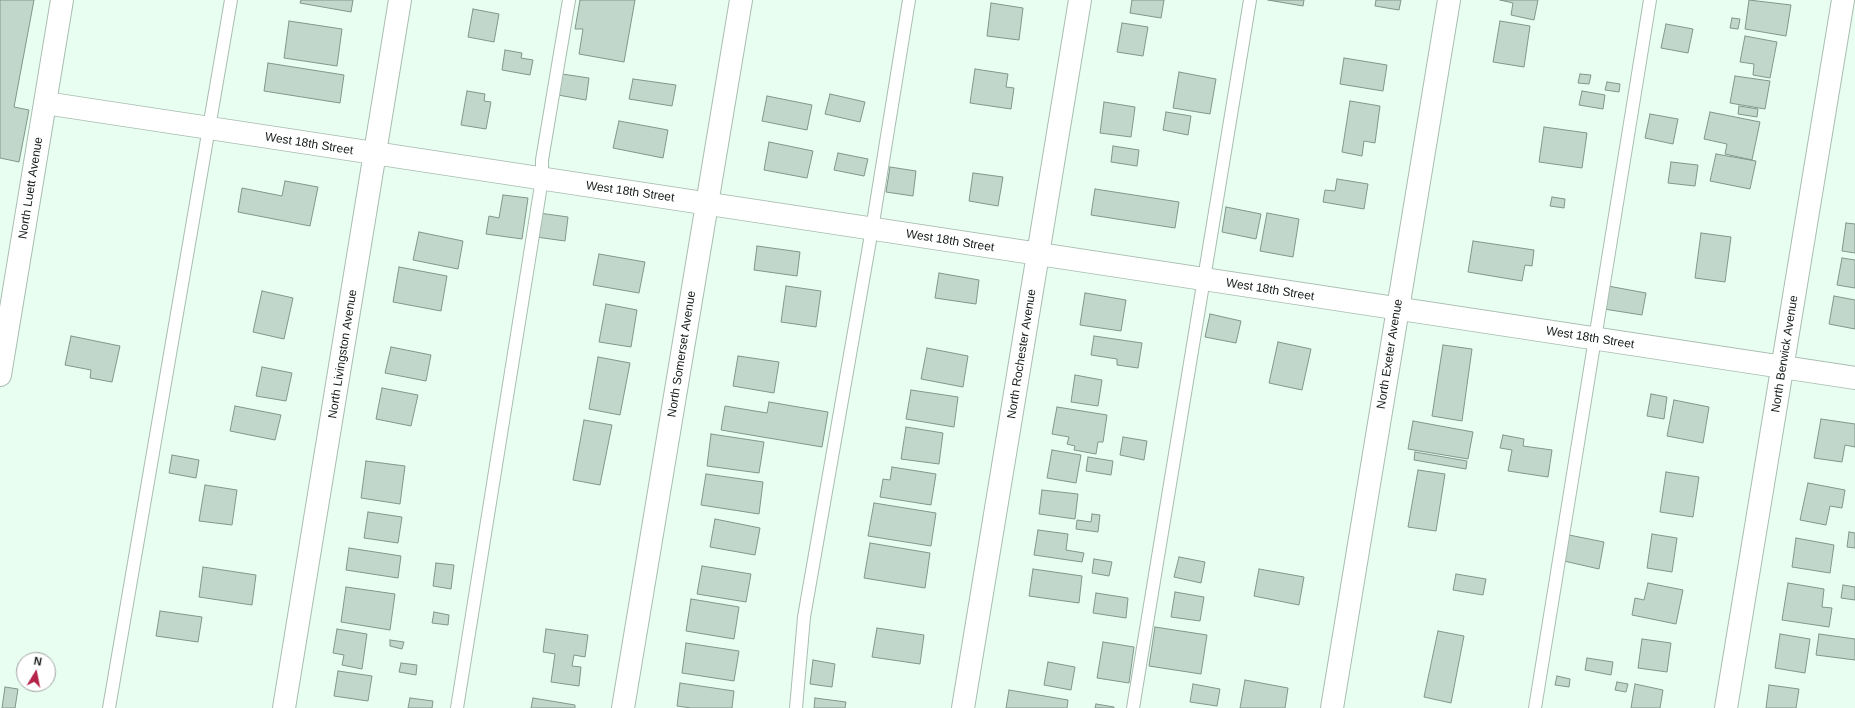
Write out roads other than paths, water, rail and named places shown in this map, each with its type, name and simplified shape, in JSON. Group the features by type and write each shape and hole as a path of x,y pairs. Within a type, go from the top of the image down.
{"street":[{"name":"North Luett Avenue","path":"0,375 62,0"},
{"name":"North Livingston Avenue","path":"284,708 376,154 400,0"},
{"name":"North Somerset Avenue","path":"624,708 741,0"},
{"name":"North Rochester Avenue","path":"963,708 1080,0"},
{"name":"North Exeter Avenue","path":"1332,708 1449,0"},
{"name":"North Berwick Avenue","path":"1726,708 1844,0"},
{"name":"West 18th Street","path":"45,103 1855,378"}],"lane":[{"path":"109,708 231,0"},
{"path":"457,708 542,179 542,160 569,0"},
{"path":"796,708 804,617 872,229 909,0"},
{"path":"1133,708 1250,0"},
{"path":"1535,708 1650,0"}]}
